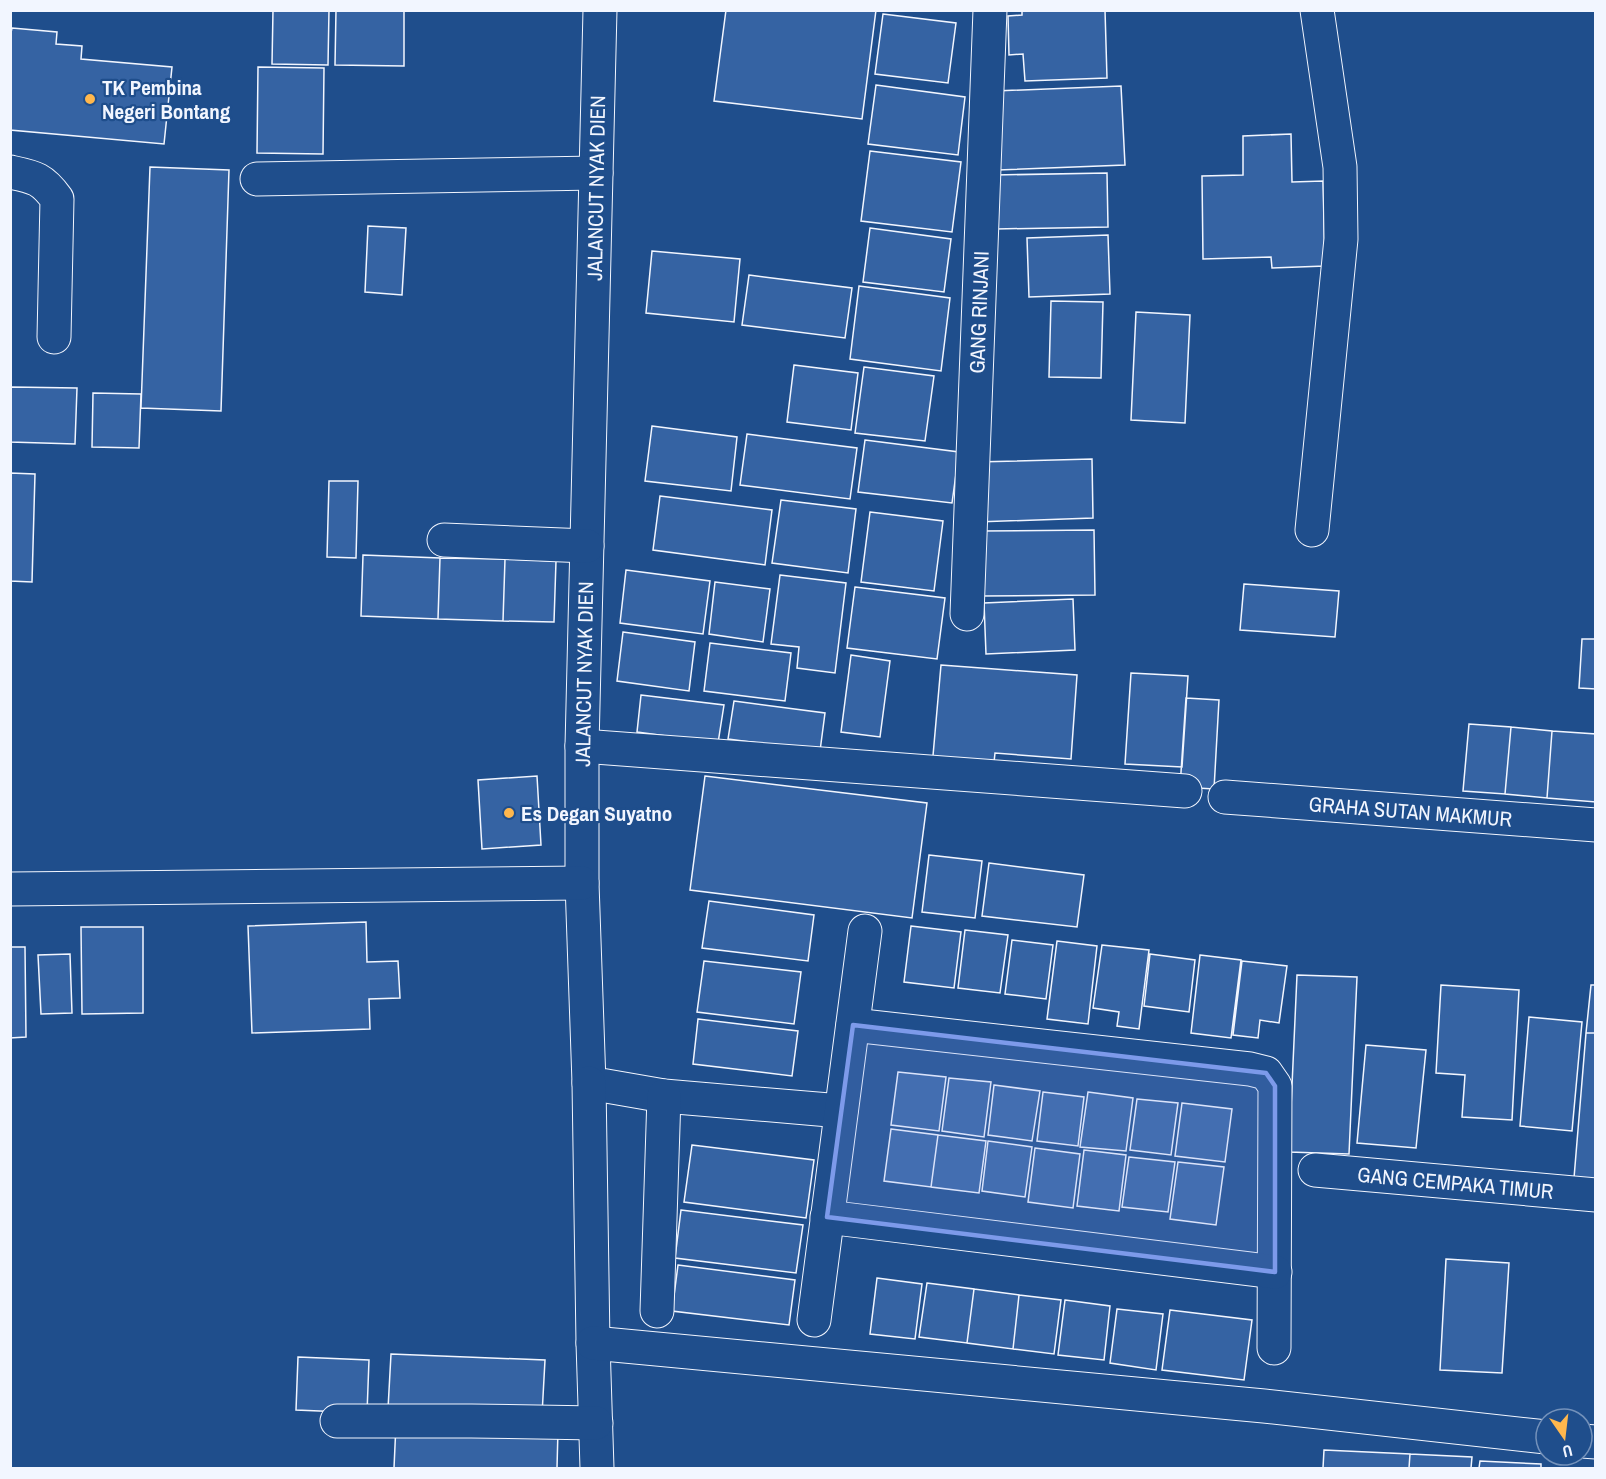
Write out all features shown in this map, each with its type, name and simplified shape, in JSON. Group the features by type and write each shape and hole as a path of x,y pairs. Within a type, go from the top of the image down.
{"street":[{"name":"JALANCUT NYAK DIEN","path":"597,1468 589,1083 582,884 582,746 600,10"},
{"name":"GANG RINJANI","path":"967,614 990,10"},
{"path":"1312,530 1341,239 1340,166 1317,10"},
{"path":"10,172 33,177 48,187 57,199 54,337"},
{"path":"256,179 596,173"},
{"path":"444,540 587,546"},
{"path":"582,746 1185,791"},
{"name":"GRAHA SUTAN MAKMUR","path":"1225,797 1596,825"},
{"path":"10,889 582,884"},
{"path":"814,1320 865,931"},
{"path":"853,1025 1250,1068 1266,1073 1275,1086 1274,1348"},
{"path":"589,1083 664,1096 841,1111"},
{"path":"657,1311 664,1096"},
{"name":"GANG CEMPAKA TIMUR","path":"1315,1170 1596,1195"},
{"path":"827,1217 1275,1272"},
{"path":"593,1343 1264,1406 1534,1436"},
{"path":"337,1421 596,1423"}],"highlighted area":[{"path":"853,1025 1266,1073 1275,1086 1275,1272 827,1217"}],"building":[{"path":"273,10 329,10 328,65 272,64"},
{"path":"336,10 404,10 404,66 335,65"},
{"path":"726,10 876,10 862,119 714,101"},
{"path":"1022,10 1105,10 1107,78 1025,81 1023,54 1009,55 1008,16 1022,15"},
{"path":"883,14 956,23 948,83 875,74"},
{"name":"TK Pembina Negeri Bontang","path":"12,28 57,32 56,44 82,46 81,59 172,67 164,144 10,130 10,37"},
{"path":"258,67 324,68 323,154 257,153"},
{"path":"876,85 965,97 958,155 868,144"},
{"path":"1121,86 1125,165 998,170 995,91"},
{"path":"1291,134 1292,182 1323,181 1325,266 1272,268 1271,257 1203,259 1202,176 1243,175 1243,136"},
{"path":"870,151 961,162 952,232 861,221"},
{"path":"150,167 229,170 221,411 141,408"},
{"path":"1107,173 1108,227 996,229 995,175"},
{"path":"368,226 406,228 402,295 365,292"},
{"path":"870,228 951,239 944,292 863,282"},
{"path":"1108,235 1110,294 1029,297 1027,238"},
{"path":"652,251 740,259 734,322 646,313"},
{"path":"749,275 852,288 845,338 742,325"},
{"path":"859,286 950,298 941,371 850,359"},
{"path":"1051,301 1103,302 1101,378 1049,377"},
{"path":"1136,312 1190,315 1185,423 1131,420"},
{"path":"794,365 858,373 851,430 787,422"},
{"path":"864,367 934,376 925,441 855,433"},
{"path":"11,387 77,388 75,444 10,442"},
{"path":"93,393 141,394 139,448 92,447"},
{"path":"652,426 737,437 731,491 645,481"},
{"path":"747,434 857,448 850,499 740,485"},
{"path":"865,440 959,452 952,503 858,492"},
{"path":"1092,459 1093,518 976,522 975,462"},
{"path":"10,473 35,474 32,582 10,581"},
{"path":"329,481 358,481 356,558 327,557"},
{"path":"660,496 772,510 765,565 653,550"},
{"path":"781,500 856,509 848,573 772,563"},
{"path":"870,512 943,521 934,591 861,582"},
{"path":"1094,530 1095,595 981,596 981,531"},
{"path":"363,555 440,558 438,619 361,616"},
{"path":"440,558 505,559 503,621 438,619"},
{"path":"505,559 556,561 554,622 503,621"},
{"path":"626,570 710,581 703,634 620,623"},
{"path":"780,575 846,583 835,673 797,668 799,647 771,644"},
{"path":"715,582 770,589 763,642 709,634"},
{"path":"1244,584 1339,591 1335,637 1240,630"},
{"path":"855,587 945,598 937,659 847,648"},
{"path":"1073,599 1075,650 986,654 984,603"},
{"path":"623,632 695,642 689,691 617,681"},
{"path":"1582,639 1596,639 1596,689 1579,688"},
{"path":"710,643 791,653 785,701 704,691"},
{"path":"851,655 890,661 880,737 841,732"},
{"path":"941,665 1077,675 1071,759 995,753 993,772 932,767"},
{"path":"1131,673 1188,676 1182,767 1125,764"},
{"path":"641,695 724,705 718,743 637,732"},
{"path":"1186,698 1219,700 1214,789 1180,787"},
{"path":"734,701 825,713 820,751 728,739"},
{"path":"1469,724 1511,727 1505,794 1463,791"},
{"path":"1511,727 1552,731 1547,798 1505,794"},
{"path":"1552,731 1596,734 1596,802 1547,798"},
{"name":"Es Degan Suyatno","path":"537,776 541,845 482,849 478,780"},
{"path":"705,776 927,803 912,918 690,890"},
{"path":"929,855 982,861 975,918 922,912"},
{"path":"989,863 1084,875 1077,927 982,916"},
{"path":"709,901 814,915 808,961 702,948"},
{"path":"366,922 367,962 398,961 400,998 369,999 370,1029 252,1033 248,926"},
{"path":"911,926 961,932 954,988 904,982"},
{"path":"81,927 143,927 143,1013 82,1014"},
{"path":"965,930 1008,935 1000,993 958,988"},
{"path":"1012,940 1053,945 1046,999 1005,994"},
{"path":"1057,941 1097,946 1088,1024 1047,1019"},
{"path":"1102,945 1149,950 1139,1029 1117,1026 1119,1012 1093,1008"},
{"path":"10,947 25,947 26,1037 10,1038"},
{"path":"70,954 72,1013 41,1014 38,955"},
{"path":"1150,954 1195,960 1189,1012 1144,1006"},
{"path":"1200,955 1241,960 1231,1038 1191,1033"},
{"path":"704,961 801,972 794,1024 697,1012"},
{"path":"1242,961 1287,966 1279,1023 1260,1020 1258,1038 1233,1035"},
{"path":"1297,975 1357,977 1349,1154 1289,1152"},
{"path":"1441,985 1519,990 1512,1120 1462,1117 1465,1075 1436,1073"},
{"path":"1591,985 1596,985 1596,1033 1586,1033"},
{"path":"1529,1017 1582,1022 1572,1131 1520,1126"},
{"path":"698,1019 798,1031 792,1076 693,1064"},
{"path":"1586,1033 1596,1033 1596,1180 1574,1178"},
{"path":"1366,1045 1426,1050 1416,1148 1357,1143"},
{"path":"898,1072 946,1077 939,1131 891,1125"},
{"path":"949,1078 991,1082 984,1137 942,1131"},
{"path":"994,1085 1040,1091 1032,1141 988,1135"},
{"path":"1043,1092 1084,1097 1078,1146 1037,1141"},
{"path":"1088,1092 1133,1098 1126,1151 1080,1147"},
{"path":"1137,1099 1178,1103 1171,1155 1130,1150"},
{"path":"1182,1103 1232,1109 1225,1162 1175,1156"},
{"path":"891,1129 938,1135 931,1187 884,1181"},
{"path":"938,1135 986,1141 979,1193 931,1187"},
{"path":"988,1141 1032,1147 1025,1197 982,1191"},
{"path":"692,1145 814,1160 806,1218 684,1202"},
{"path":"1035,1148 1080,1154 1073,1208 1028,1202"},
{"path":"1084,1150 1126,1155 1119,1211 1077,1206"},
{"path":"1129,1157 1175,1162 1168,1212 1122,1207"},
{"path":"1178,1162 1224,1167 1216,1225 1170,1219"},
{"path":"681,1210 803,1225 796,1273 675,1258"},
{"path":"1446,1259 1509,1263 1502,1373 1440,1370"},
{"path":"678,1265 795,1280 789,1325 672,1311"},
{"path":"877,1278 922,1284 915,1339 870,1334"},
{"path":"927,1283 974,1289 967,1343 919,1337"},
{"path":"974,1289 1019,1295 1013,1349 967,1343"},
{"path":"1019,1295 1061,1300 1054,1354 1013,1349"},
{"path":"1065,1300 1110,1306 1104,1360 1058,1355"},
{"path":"1117,1309 1163,1314 1156,1370 1110,1363"},
{"path":"1170,1310 1252,1320 1244,1380 1162,1370"},
{"path":"391,1354 545,1360 542,1415 388,1409"},
{"path":"298,1357 369,1360 367,1413 296,1410"},
{"path":"396,1424 558,1430 557,1468 394,1468"},
{"path":"1324,1450 1410,1454 1409,1468 1323,1468"},
{"path":"1410,1454 1472,1457 1471,1468 1409,1468"},
{"path":"1480,1461 1534,1464 1534,1467 1541,1467 1541,1468 1479,1468"}],"place":[{"name":"TK Pembina Negeri Bontang","path":"90,99"},
{"name":"Es Degan Suyatno","path":"509,813"}]}
